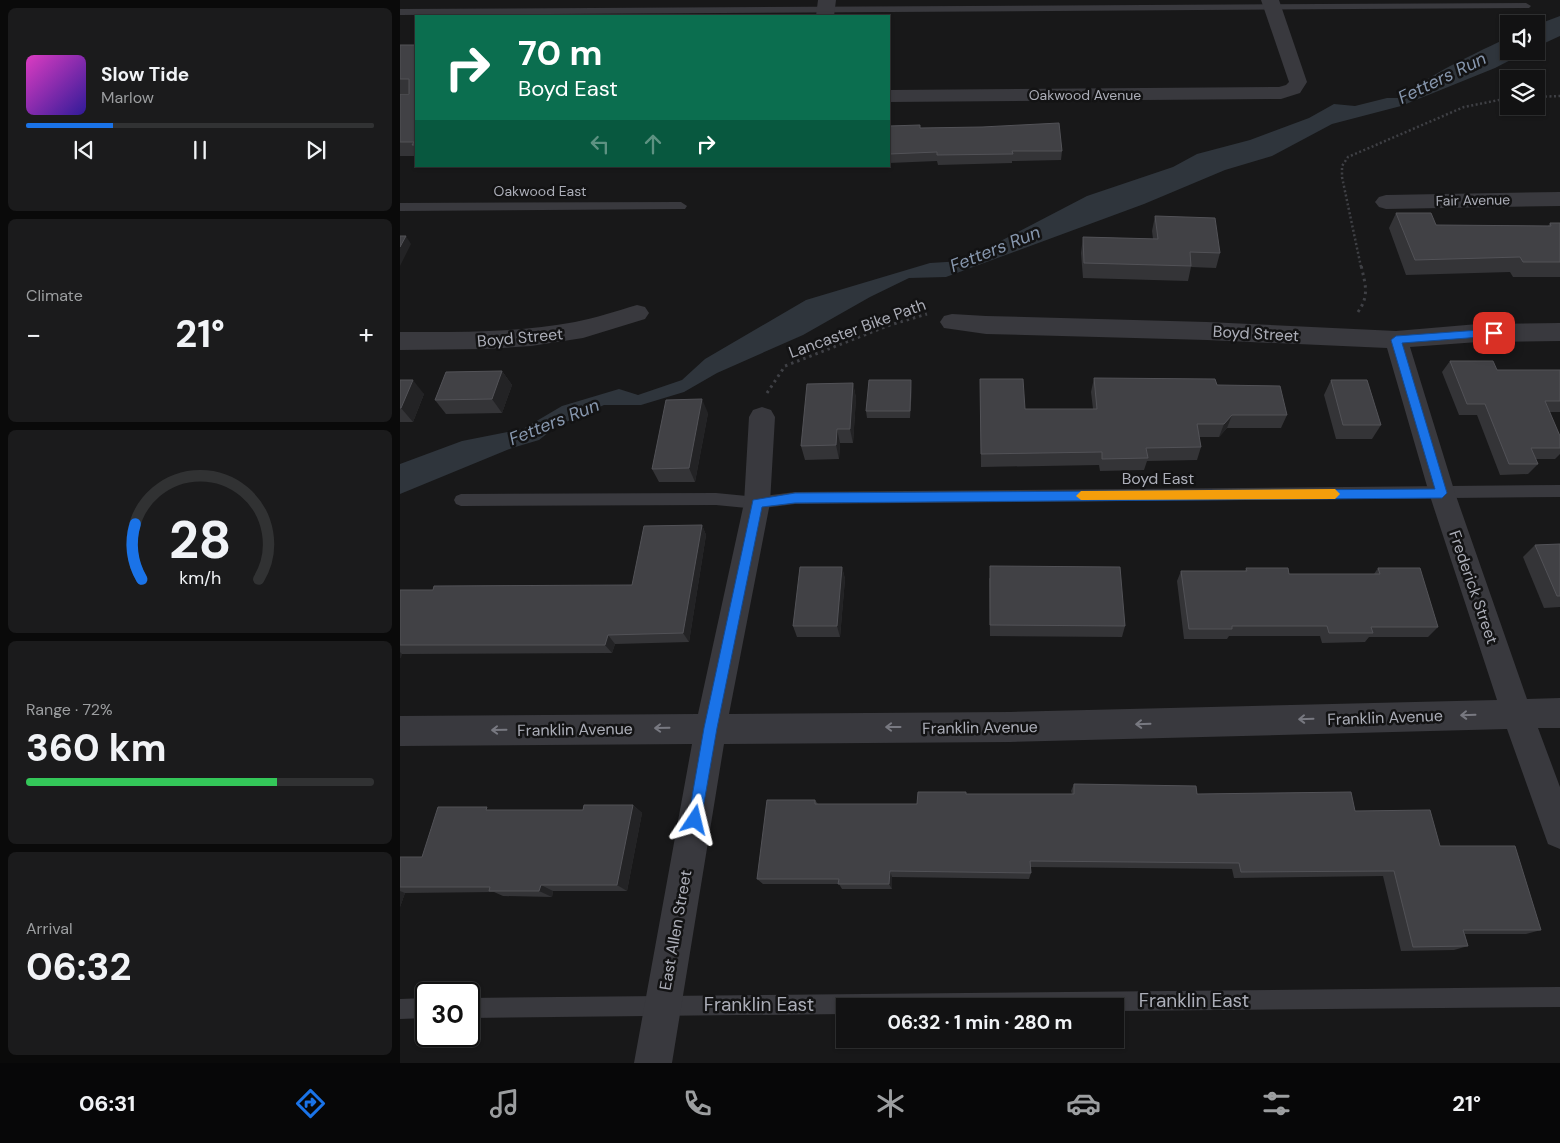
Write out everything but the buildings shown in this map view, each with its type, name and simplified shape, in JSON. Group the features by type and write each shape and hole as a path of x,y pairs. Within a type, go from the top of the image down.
{"street":[{"name":"Oakwood Avenue","path":"890,96 1281,93 1292,89 1298,82 1271,4"},
{"name":"Fair Avenue","path":"1386,202 1560,199"},
{"name":"Boyd Street","path":"400,341 469,341 542,336 582,329 637,313"},
{"name":"Boyd Street","path":"943,317 986,325 1207,331 1396,340 1478,333 1560,332"},
{"name":"Frederick Street","path":"1396,340 1442,493 1517,714 1560,832"},
{"name":"East Allen Street","path":"653,1063 711,728 757,503 762,417"},
{"name":"Franklin Avenue","path":"400,731 1010,727 1560,713"}],"lane":[{"path":"400,12 1271,4 1526,6"},
{"name":"Oakwood East","path":"400,207 681,206"},
{"name":"Boyd East","path":"461,500 707,499 757,503 795,498 1560,491"},
{"name":"Franklin East","path":"480,1008 1560,997"},
{"path":"400,1008 415,1008"}],"path":[{"path":"1545,97 1560,96"},
{"name":"Lancaster Bike Path","path":"762,417 760,411 763,400 785,366 890,325 943,317"}],"water":[{"path":"1560,16 1560,36 1545,43 1545,22"},
{"name":"Fetters Run","path":"1500,41 1500,60 1511,60 1401,106 1332,124 1272,156 1225,170 1144,204 946,277 909,278 870,297 803,335 717,373 684,392 641,405 604,405 557,426 539,440 512,448 400,494 400,464 462,441 523,429 562,406 619,389 638,395 682,380 705,359 806,300 930,263 962,261 1087,196 1173,167 1197,154 1250,140 1309,118 1334,104 1355,106 1387,98 1404,98 1424,81"}],"slow traffic":[{"path":"1081,496 1335,494"}],"route":[{"path":"695,820 711,728 757,503 795,498 1442,493 1396,340 1494,333"}]}
